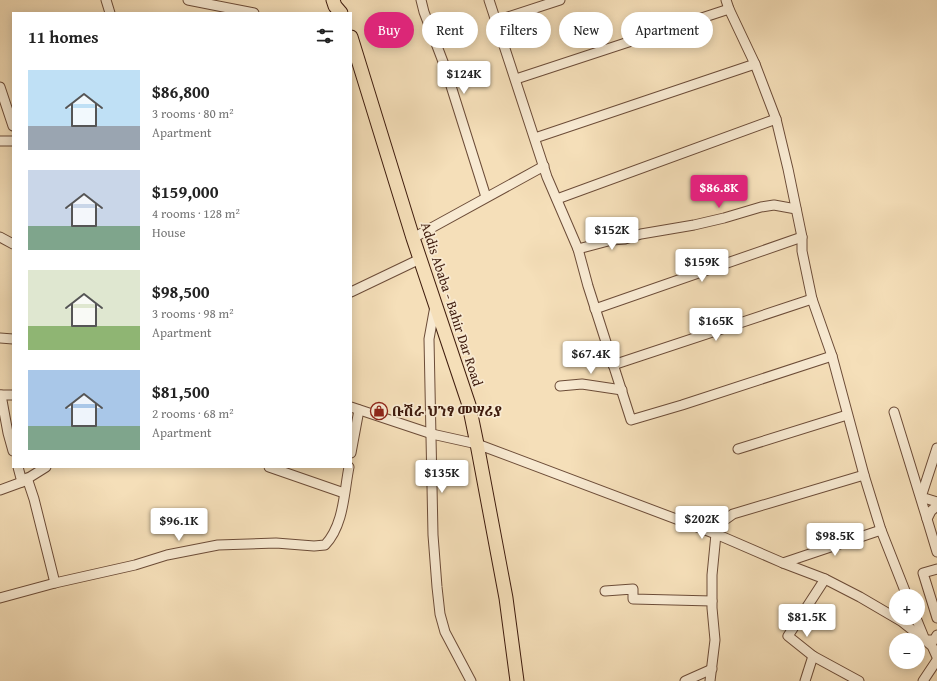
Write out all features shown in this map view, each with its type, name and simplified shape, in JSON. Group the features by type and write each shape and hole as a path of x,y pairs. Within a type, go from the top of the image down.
{"highway":[{"path":"334,0 335,6 340,12"},
{"name":"Addis Ababa - Bahir Dar Road","path":"352,40 420,260 469,405 506,598 517,681"}],"street":[{"path":"106,0 110,12"},
{"path":"188,0 216,3 250,12"},
{"path":"421,0 424,12 445,67 486,197"},
{"path":"489,0 493,12"},
{"path":"523,12 560,0"},
{"path":"726,0 755,64 776,119 802,237 802,251 812,299 832,356 847,415 881,530 904,589"},
{"path":"516,79 729,9"},
{"path":"505,48 544,166 578,249 595,309 631,420 711,396 832,356"},
{"path":"535,138 755,64"},
{"path":"0,87 12,123"},
{"path":"557,199 776,119"},
{"path":"0,141 12,141"},
{"path":"414,238 544,166"},
{"path":"578,249 641,234 700,224 761,207 774,205 796,209"},
{"path":"0,237 12,243"},
{"path":"595,309 802,237"},
{"path":"352,292 420,260"},
{"path":"613,365 812,299"},
{"path":"435,303 429,339 433,535 440,614 445,632 471,681"},
{"path":"0,338 12,339"},
{"path":"560,386 582,384 622,390"},
{"path":"12,395 1,395 12,447"},
{"path":"352,442 355,408 432,434 477,444 716,534 783,563 825,579 860,597 900,621 916,633"},
{"path":"894,412 937,552"},
{"path":"738,449 847,415"},
{"path":"921,497 937,448"},
{"path":"18,468 34,499 55,583"},
{"path":"0,490 24,480 44,468"},
{"path":"272,468 344,493"},
{"path":"0,598 55,583 135,565 167,555 218,546 276,543 314,546 325,545 332,537 337,526 348,468"},
{"path":"710,681 715,640 712,575 716,534 719,524 733,514 864,475"},
{"path":"921,497 937,502"},
{"path":"927,519 931,511 937,506"},
{"path":"783,563 881,530"},
{"path":"937,569 923,573 935,602 937,618"},
{"path":"825,579 788,636 813,656 859,681"},
{"path":"605,591 633,589 633,599 712,601"},
{"path":"925,640 934,640 937,635"},
{"path":"923,681 937,658 932,646 925,640"},
{"path":"805,681 813,656"},
{"path":"685,681 712,669"}],"place":[{"name":"ቡሽራ ህንፃ መሣሪያ","path":"379,411"}]}
